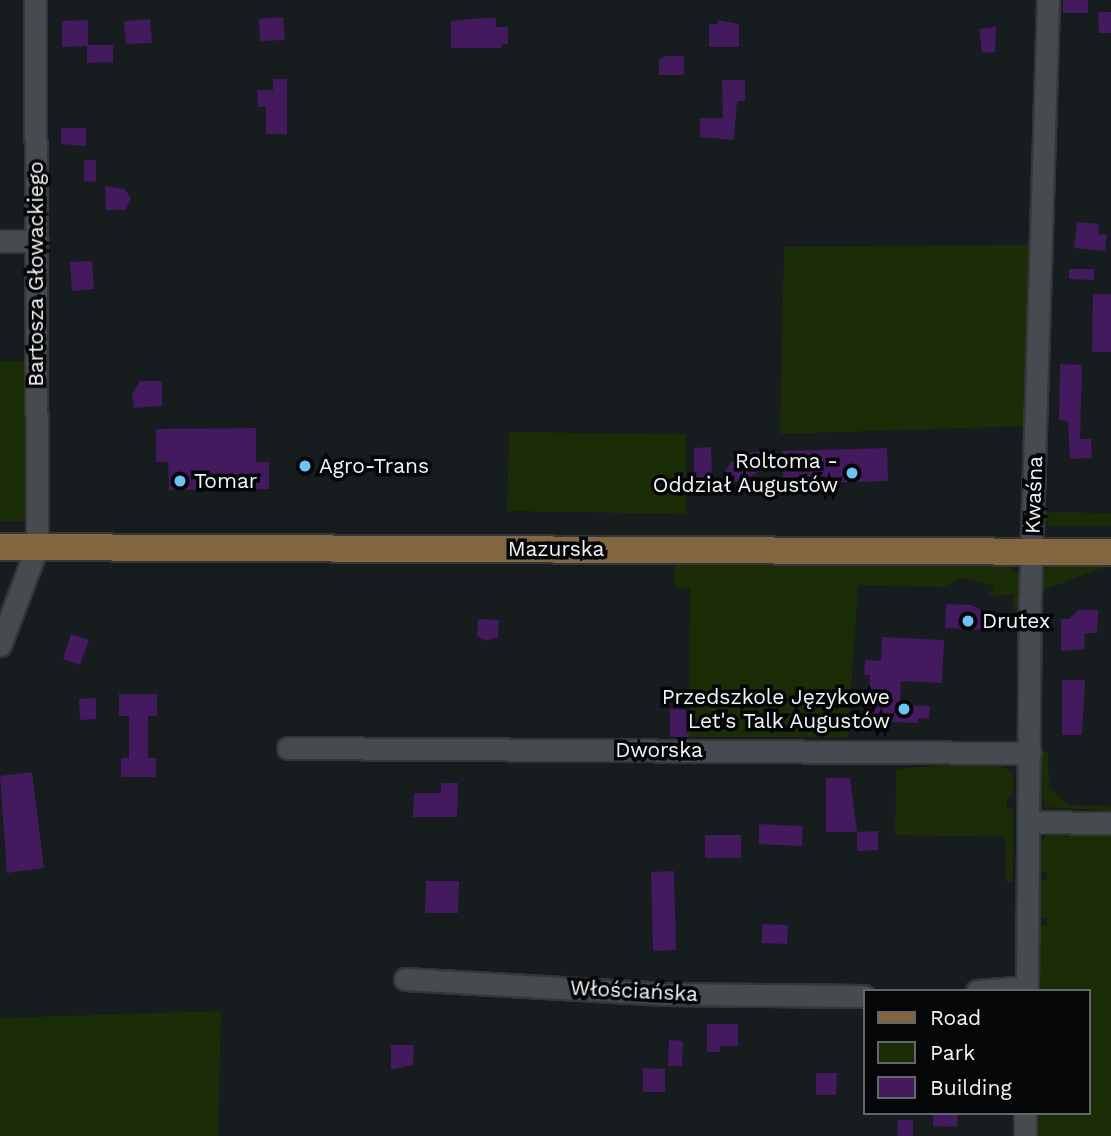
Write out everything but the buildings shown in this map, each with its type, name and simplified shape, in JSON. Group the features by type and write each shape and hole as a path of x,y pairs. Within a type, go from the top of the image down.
{"main road":[{"name":"Mazurska","path":"0,547 1111,552"}],"street":[{"name":"Bartosza Głowackiego","path":"35,0 37,547"},
{"name":"Kwaśna","path":"1027,989 1032,551 1048,0"},
{"path":"0,241 37,241"},
{"path":"0,645 37,547"},
{"name":"Dworska","path":"288,748 1030,753"},
{"path":"1029,821 1111,822"},
{"name":"Włościańska","path":"405,979 666,994 862,996"},
{"path":"1025,1115 1025,1136"}],"green space":[{"path":"1033,245 1026,426 780,434 784,247"},
{"path":"0,361 31,361 30,521 0,521"},
{"path":"509,432 686,434 686,514 507,511"},
{"path":"1044,512 1111,513 1111,526 1048,526"},
{"path":"674,559 1000,563 1014,569 1022,580 1023,604 1013,611 1013,594 992,596 987,592 993,592 993,586 962,578 943,587 858,585 848,737 689,737 690,588 674,587"},
{"path":"1051,564 1107,566 1046,589 1040,582 1041,573"},
{"path":"1041,751 1048,752 1049,787 1068,805 1111,806 1111,811 1044,807"},
{"path":"1002,760 1002,767 1013,772 1013,796 1007,797 1007,809 1013,809 1013,882 1006,882 1006,837 895,835 896,769"},
{"path":"1060,828 1111,828 1111,1136 1038,1136 1038,1115 1090,1115 1090,989 1039,989 1040,925 1047,925 1047,917 1040,917 1040,880 1047,880 1047,872 1040,871 1041,843 1047,834 1059,834"},
{"path":"221,1011 218,1136 0,1136 0,1018"}],"place":[{"name":"Agro-Trans","path":"305,466"},
{"name":"Roltoma - Oddział Augustów","path":"852,473"},
{"name":"Tomar","path":"180,481"},
{"name":"Drutex","path":"968,621"},
{"name":"Przedszkole Językowe Let's Talk Augustów","path":"904,709"}]}
